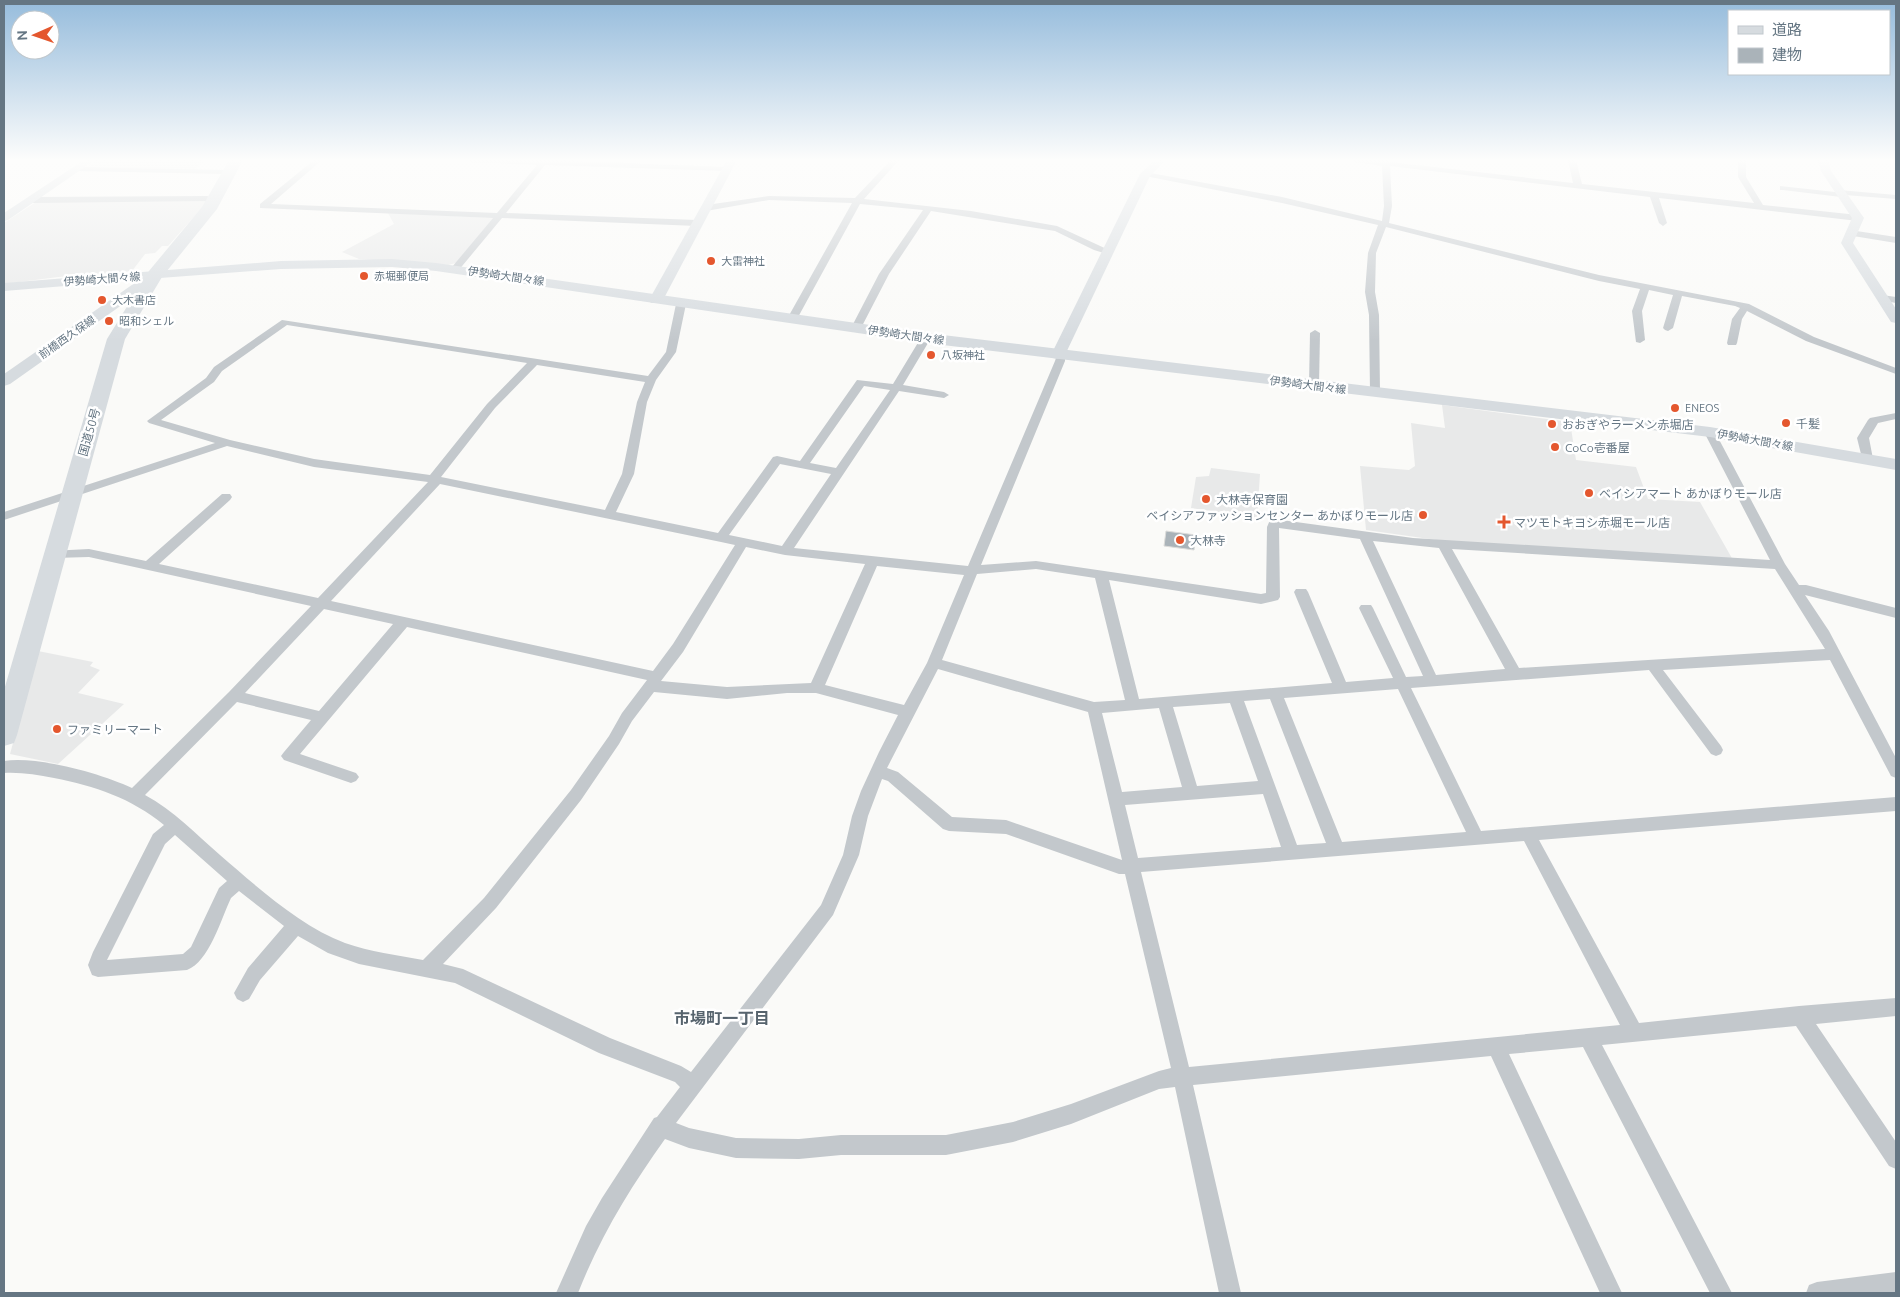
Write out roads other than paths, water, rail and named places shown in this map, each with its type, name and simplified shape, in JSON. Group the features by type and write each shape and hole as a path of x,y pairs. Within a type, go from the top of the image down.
{"highway":[{"name":"国道50号","path":"4,735 110,357 125,322 155,275 200,221"}],"main road":[{"name":"伊勢崎大間々線","path":"4,287 87,279 339,263 392,263 455,269 681,304 1058,355 1710,432 1896,465"},
{"name":"前橋西久保線","path":"4,381 155,275"}],"street":[{"path":"455,269 494,221"},
{"path":"627,221 697,223 656,300"},
{"path":"792,319 847,221"},
{"path":"856,328 884,274 920,221"},
{"path":"1002,221 1057,229 1085,243 1107,250"},
{"path":"568,1293 575,1271 607,1209 661,1125 827,910 851,855 860,816 878,771 934,663 971,571 1045,401 1060,361 1061,357 1058,355 1122,221"},
{"path":"1369,221 1599,278 1746,306 1810,338 1896,372"},
{"path":"1375,392 1374,315 1370,292 1372,253 1381,227 1386,221"},
{"path":"1857,221 1847,243 1896,319"},
{"path":"1850,233 1896,240"},
{"path":"1640,340 1637,311 1645,287"},
{"path":"1668,328 1678,293"},
{"path":"1882,298 1896,300"},
{"path":"609,515 628,474 642,402 651,380 671,352 681,304"},
{"path":"1732,343 1737,319 1746,306"},
{"path":"651,380 285,322 218,369 210,380 153,421 227,443 333,467 435,480 784,551 872,562 971,571 1036,565 1270,598 1273,597 1272,527 1274,523 1443,544 1779,565"},
{"path":"1314,385 1315,333"},
{"path":"784,551 896,388 926,338"},
{"path":"134,796 234,696 321,604 435,480 491,406 535,361"},
{"path":"803,465 860,382 944,394"},
{"path":"1867,459 1863,438 1874,420 1896,416"},
{"path":"1710,432 1779,565 1822,631 1896,772"},
{"path":"4,516 227,443"},
{"path":"721,538 777,460 838,472"},
{"path":"147,566 226,496"},
{"path":"1364,535 1432,681"},
{"path":"427,968 490,903 576,794 627,718 654,682 742,543"},
{"path":"1443,544 1515,674"},
{"path":"54,554 89,553 404,621 654,682 727,693 816,688 908,712"},
{"path":"816,688 872,562"},
{"path":"1101,575 1133,705"},
{"path":"1797,590 1806,590 1896,613"},
{"path":"1301,592 1341,688"},
{"path":"1366,608 1477,838"},
{"path":"351,776 289,756 404,621"},
{"path":"934,663 1094,708 1515,674 1833,654"},
{"path":"1653,666 1716,750"},
{"path":"1275,693 1337,850"},
{"path":"234,696 322,717"},
{"path":"1235,696 1292,854"},
{"path":"1164,702 1191,793"},
{"path":"1094,708 1182,1077 1230,1293"},
{"path":"4,767 18,766 78,776 106,784 134,796 175,825 238,881 296,925 323,942 350,954 369,959 458,975 606,1046 681,1075 693,1086"},
{"path":"878,771 893,776 949,824 1006,827 1118,866 1131,867 1896,804"},
{"path":"1115,799 1268,787"},
{"path":"175,825 159,840 99,958 98,969 187,962 197,953 225,893 238,881"},
{"path":"1528,834 1634,1032"},
{"path":"243,993 254,974 296,925"},
{"path":"661,1125 672,1132 689,1138 736,1148 790,1150 841,1145 946,1145 1013,1132 1071,1114 1159,1080 1799,1015 1896,1007"},
{"path":"1799,1015 1896,1159"},
{"path":"1588,1037 1721,1293"},
{"path":"1496,1046 1611,1293"},
{"path":"1817,1293 1896,1283"}],"place":[{"name":"大雷神社","path":"711,261"},
{"name":"赤堀郵便局","path":"364,276"},
{"name":"大木書店","path":"102,300"},
{"name":"昭和シェル","path":"109,321"},
{"name":"八坂神社","path":"931,355"},
{"name":"ENEOS","path":"1675,408"},
{"name":"千髪","path":"1786,423"},
{"name":"おおぎやラーメン赤堀店","path":"1552,424"},
{"name":"CoCo壱番屋","path":"1555,447"},
{"name":"ベイシアマート あかぼりモール店","path":"1589,493"},
{"name":"大林寺保育園","path":"1206,499"},
{"name":"ベイシアファッションセンター あかぼりモール店","path":"1423,515"},
{"name":"マツモトキヨシ赤堀モール店","path":"1504,522"},
{"name":"大林寺","path":"1180,540"},
{"name":"ファミリーマート","path":"57,729"}],"district":[{"name":"市場町一丁目","path":"722,1018"}]}
